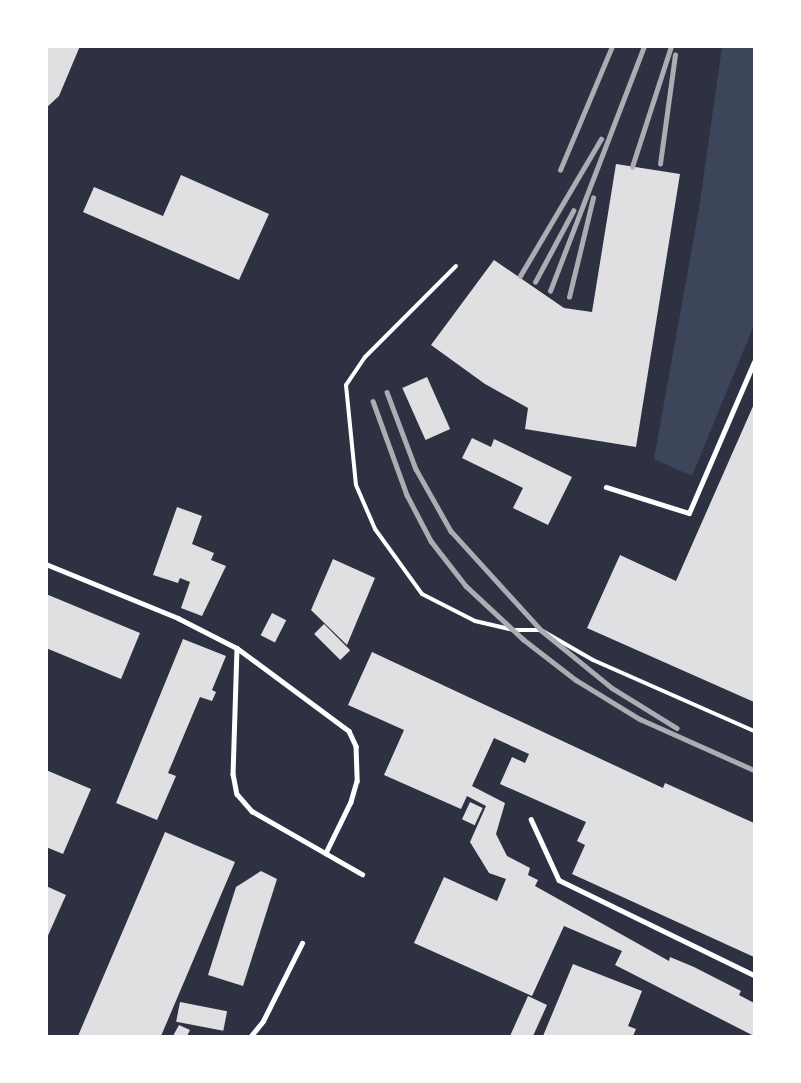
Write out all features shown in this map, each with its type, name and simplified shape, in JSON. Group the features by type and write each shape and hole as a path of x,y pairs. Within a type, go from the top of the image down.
{"lane":[{"path":"606,487 689,513 754,363"},
{"path":"46,564 178,618 237,648 349,731 356,746 354,791 326,853"},
{"path":"237,648 233,774 237,794 252,811 362,874"},
{"path":"531,819 559,880 754,975"},
{"path":"250,1036 263,1021 302,943"}],"path":[{"path":"456,266 365,357 346,385 356,485 375,529 422,594 475,621 513,630 541,630 593,660 754,731"}],"shaded area":[{"path":"722,47 754,47 754,325 692,476 654,459 699,209"}],"building":[{"path":"46,46 80,46 59,96 46,108"},
{"path":"616,164 680,174 636,447 525,429 528,408 485,384 431,345 494,260 564,308 592,312"},
{"path":"181,175 269,214 239,280 83,212 94,187 163,216"},
{"path":"427,377 450,429 426,440 402,388"},
{"path":"754,404 754,702 587,628 620,555 676,581"},
{"path":"472,438 491,447 494,439 572,477 548,525 513,508 523,488 462,458"},
{"path":"177,507 202,516 192,544 214,553 211,560 226,566 202,616 181,608 190,582 180,578 178,583 153,575"},
{"path":"333,559 375,578 347,645 311,610"},
{"path":"46,594 140,633 121,679 46,648"},
{"path":"272,613 286,620 275,643 261,635"},
{"path":"324,624 350,650 340,660 314,634"},
{"path":"183,639 226,656 212,690 216,692 212,701 200,697 168,773 176,776 157,820 116,803"},
{"path":"372,652 663,788 665,783 754,823 754,957 572,874 585,845 577,841 586,822 500,784 512,757 525,763 529,754 494,738 472,786 505,803 496,834 507,856 530,868 528,875 538,880 535,886 669,961 670,957 741,991 739,995 754,1003 754,1036 615,965 622,951 564,926 532,996 414,943 444,877 497,901 506,879 489,873 470,842 486,806 467,796 461,809 384,775 404,730 348,705"},
{"path":"46,770 91,789 63,854 46,847"},
{"path":"470,802 483,808 475,825 462,819"},
{"path":"165,832 235,862 161,1036 78,1036"},
{"path":"261,871 277,879 243,986 208,975 236,887"},
{"path":"46,886 66,895 46,940"},
{"path":"573,964 642,991 628,1026 636,1029 633,1036 543,1036"},
{"path":"528,996 547,1005 533,1036 510,1036"},
{"path":"180,1002 227,1011 223,1031 176,1022"},
{"path":"179,1025 190,1030 187,1036 173,1036"}],"railway":[{"path":"560,170 612,46"},
{"path":"550,291 644,46"},
{"path":"632,167 671,46"},
{"path":"660,164 675,55"},
{"path":"520,276 601,139"},
{"path":"569,297 593,198"},
{"path":"535,282 573,211"},
{"path":"387,392 416,469 451,531 541,630 612,688 677,728"},
{"path":"373,401 407,495 431,541 466,586 523,639 576,680 640,719 754,770"}]}
